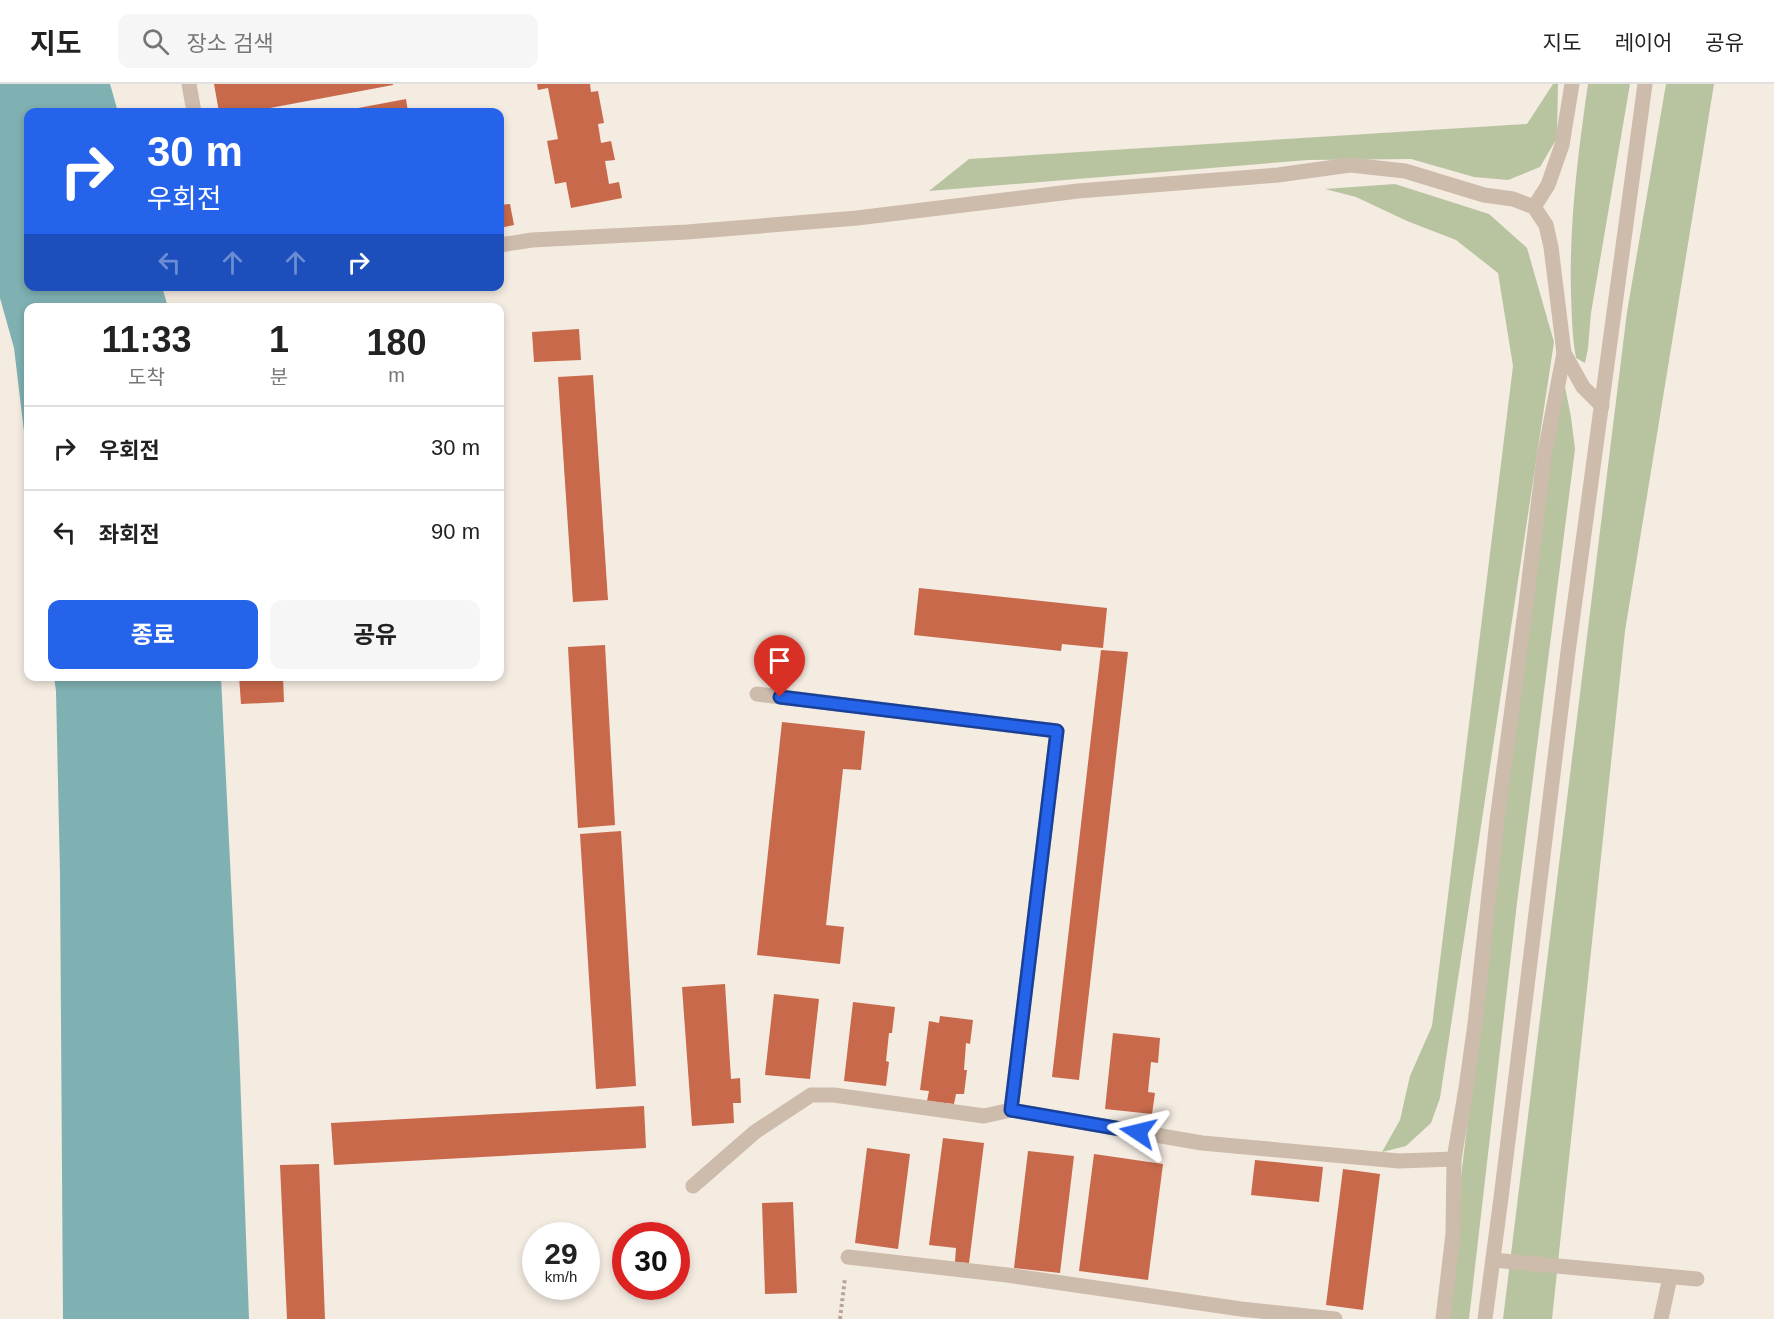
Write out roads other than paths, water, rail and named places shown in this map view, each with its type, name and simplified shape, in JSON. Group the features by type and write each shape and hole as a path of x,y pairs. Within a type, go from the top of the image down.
{"street":[{"path":"189,84 193,108"},
{"path":"1534,207 1548,185 1562,145 1572,84"},
{"path":"1485,1319 1568,652 1646,84"},
{"path":"504,244 532,240 687,232 857,218 1078,191 1278,175 1350,165 1405,171 1485,195 1513,199 1534,207 1546,225 1551,247 1564,353 1544,457 1497,820 1475,1024 1454,1159 1453,1234 1443,1319"},
{"path":"1564,353 1583,387 1602,406"},
{"path":"757,694 1057,731 1011,1110"},
{"path":"693,1186 755,1132 811,1095 834,1095 984,1116 1011,1110 1202,1143 1399,1161 1454,1159"},
{"path":"848,1257 1007,1275 1241,1309 1335,1319"},
{"path":"1493,1260 1697,1279"},
{"path":"1661,1319 1670,1277"}],"water":[{"path":"0,84 110,84 117,108 24,108 24,291 163,291 167,303 24,303 24,432 14,348 0,298"},
{"path":"55,681 221,681 239,1046 249,1319 63,1319 60,874"}]}
